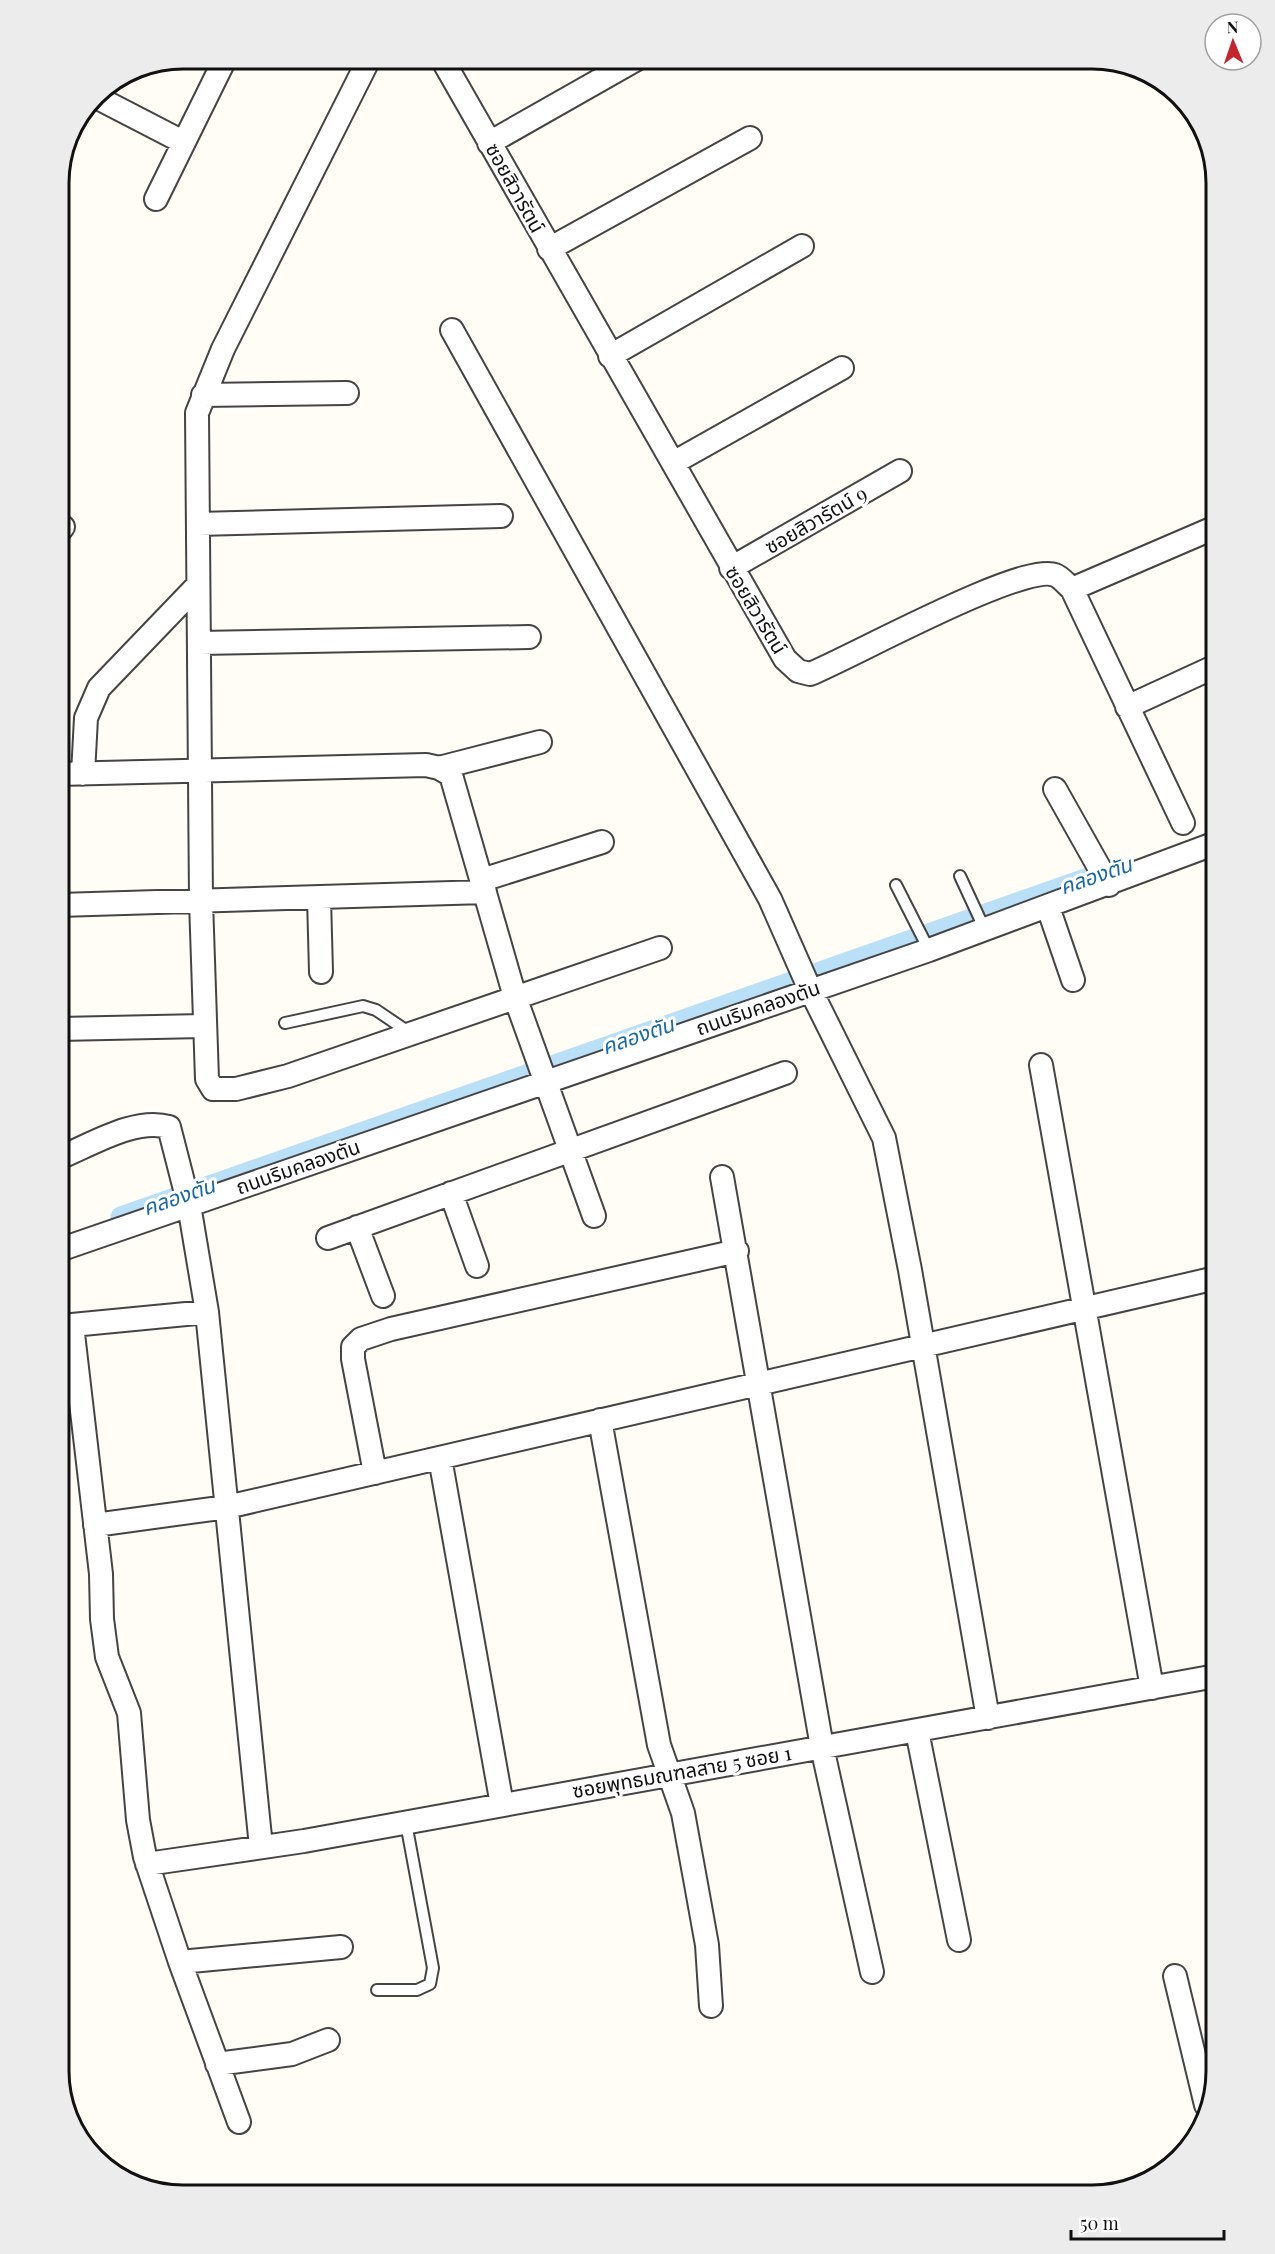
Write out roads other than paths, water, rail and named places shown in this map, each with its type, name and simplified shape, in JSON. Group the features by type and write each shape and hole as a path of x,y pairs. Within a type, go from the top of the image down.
{"street":[{"path":"156,199 220,69"},
{"path":"363,69 222,348 197,412 201,901 203,1026 207,1078 213,1089 236,1089 288,1076 660,948"},
{"name":"ซอยสิวารัตน์","path":"448,69 731,568 785,659 798,671 810,674 962,602 1024,578 1039,574 1054,575 1072,589"},
{"path":"489,143 619,69"},
{"path":"103,101 183,142"},
{"path":"549,249 750,138"},
{"path":"610,356 802,246"},
{"path":"452,330 770,899 808,986 884,1138 924,1345 988,1718"},
{"path":"673,464 842,368"},
{"path":"203,395 346,393"},
{"name":"ซอยสิวารัตน์ 9","path":"731,568 900,471"},
{"path":"198,524 501,516"},
{"path":"1183,823 1072,589 1206,530"},
{"path":"83,774 86,718 99,688 197,586"},
{"path":"199,643 529,637"},
{"path":"1127,707 1206,671"},
{"path":"439,768 540,742"},
{"path":"69,774 426,765 439,768 451,775 515,998 594,1216"},
{"path":"1055,789 1104,875"},
{"path":"69,905 319,898 484,886 602,842"},
{"name":"ถนนริมคลองตัน","path":"69,1246 542,1074 982,926 1048,907 1104,875 1206,846"},
{"path":"319,898 321,972"},
{"path":"1048,907 1073,980"},
{"path":"69,1029 203,1026"},
{"path":"1041,1065 1152,1688"},
{"path":"328,1238 785,1073"},
{"path":"69,1154 138,1125 155,1123 169,1127 180,1164 207,1312 261,1847"},
{"path":"722,1177 737,1251 822,1748 872,1972"},
{"path":"451,1192 477,1266"},
{"path":"357,1227 383,1296"},
{"path":"375,1473 353,1359 353,1347 361,1339 391,1329 737,1251"},
{"path":"95,1525 227,1507 1083,1306 1206,1280"},
{"path":"69,1325 207,1312"},
{"path":"69,1352 95,1525 107,1657 129,1713 138,1820 147,1864 180,1962 239,2122"},
{"path":"600,1420 658,1745 683,1813 707,1945 711,2006"},
{"path":"440,1458 502,1805"},
{"name":"ซอยพุทธมณฑลสาย 5 ซอย 1","path":"147,1864 406,1823 1206,1678"},
{"path":"916,1731 959,1940"},
{"path":"180,1962 341,1947"},
{"path":"1175,1976 1203,2094"},
{"path":"217,2064 292,2054 328,2040"}],"lane":[{"path":"960,876 982,926"},
{"path":"896,885 927,946"},
{"path":"285,1023 363,1006 376,1010 410,1033"},
{"path":"377,1990 417,1990 430,1984 433,1968 406,1823"}],"waterway":[{"name":"คลองตัน","path":"121,1217 1117,868"}]}
